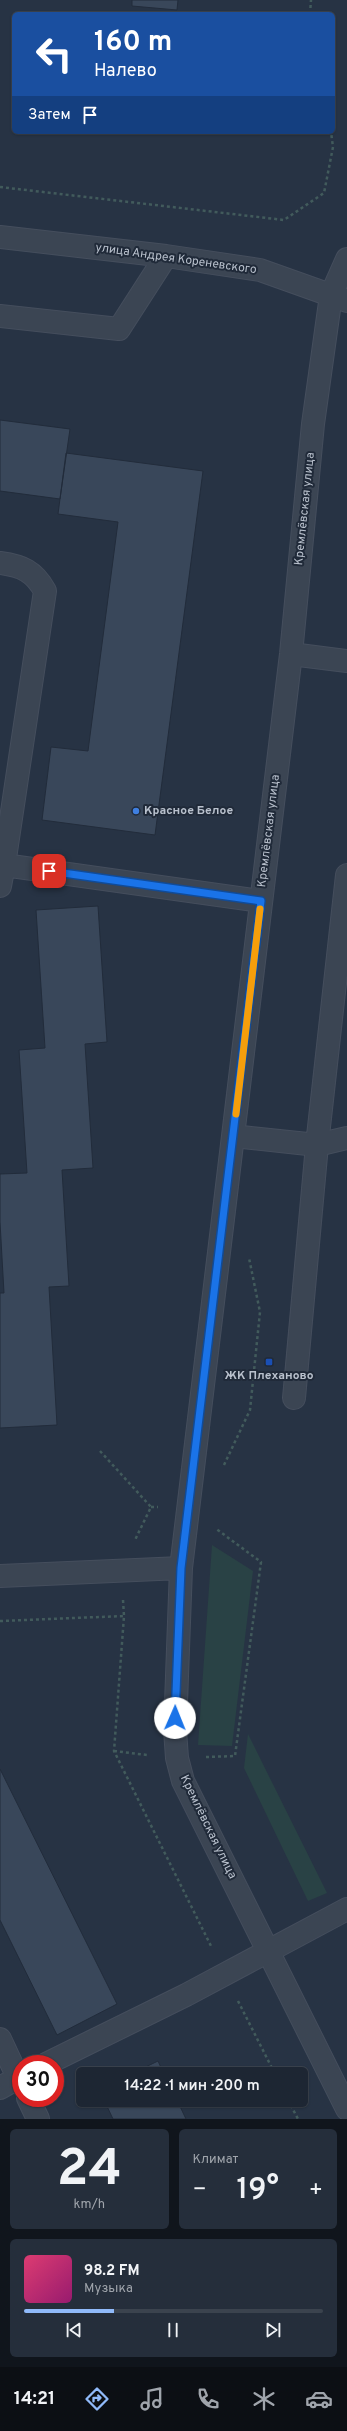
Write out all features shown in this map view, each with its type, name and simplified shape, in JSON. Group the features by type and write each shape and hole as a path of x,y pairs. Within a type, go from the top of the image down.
{"street":[{"name":"улица Андрея Кореневского","path":"0,237 166,256 260,270 339,298"},
{"path":"0,316 119,329 166,256"},
{"name":"Кремлёвская улица","path":"347,259 313,424 291,654 181,1568 175,1701 177,1758 183,1781 269,1950 347,2109"},
{"path":"0,563 18,565 38,577 45,591 2,875 261,901"},
{"path":"291,654 347,661"},
{"path":"294,1398 317,1145 347,875"},
{"path":"233,1136 317,1145 347,1138"},
{"path":"0,1576 181,1568"},
{"path":"64,2055 224,1974 347,1909"},
{"path":"0,2039 12,2073"},
{"path":"32,2107 38,2119"}],"path":[{"path":"310,12 311,0"},
{"path":"0,187 284,220 324,193 333,147 331,134"},
{"path":"100,1451 151,1507 188,1509 261,1562 235,1756 177,1758 114,1751"},
{"path":"151,1507 121,1571 124,1616 114,1751 271,2067"},
{"path":"0,1622 124,1616"},
{"path":"292,2107 298,2119"}],"green space":[{"path":"212,1545 253,1571 232,1746 198,1745"},
{"path":"248,1734 327,1893 308,1901 244,1768"}],"building":[{"path":"132,0 178,0 177,10 132,6"},
{"path":"0,420 70,429 60,499 0,491"},
{"path":"66,453 203,471 155,835 42,820 51,747 88,751 118,522 58,514"},
{"path":"98,906 107,1042 85,1044 93,1168 62,1170 69,1286 49,1287 57,1425 0,1428 0,1293 4,1293 0,1222 0,1174 27,1173 19,1050 45,1048 36,910"},
{"path":"0,1769 117,2004 57,2035 0,1920"},
{"path":"158,2061 161,2067 146,2067"},
{"path":"107,2107 180,2107 186,2119 113,2119"}],"slow traffic":[{"path":"236,1114 260,909"}],"place":[{"name":"Красное Белое","path":"136,811"},
{"name":"ЖК Плеханово","path":"269,1362"}],"route":[{"path":"49,871 261,901 181,1568 175,1718"}]}
